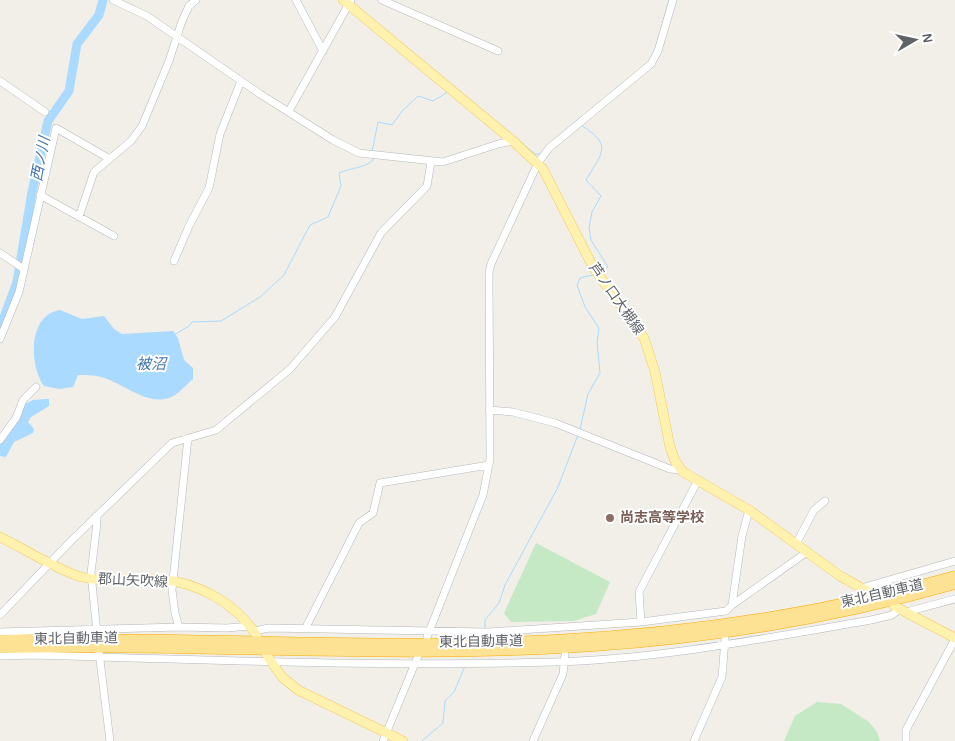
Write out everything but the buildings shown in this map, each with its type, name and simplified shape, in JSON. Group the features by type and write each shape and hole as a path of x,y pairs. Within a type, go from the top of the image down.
{"highway":[{"name":"東北自動車道","path":"0,640 132,639 418,643 593,638 670,631 769,618 855,601 955,576"},
{"name":"東北自動車道","path":"0,648 104,646 446,651 594,646 680,638 770,625 856,609 955,584"}],"main road":[{"name":"芦ノ口大槻線","path":"348,1 538,163 554,188 590,262 644,338 655,372 670,447 681,470 697,482 750,510 796,544 865,590"},
{"name":"郡山矢吹線","path":"0,537 77,575 92,579 159,579 194,588 227,603 254,631"},
{"path":"900,609 955,639"},
{"path":"266,654 282,677 298,690 385,737 403,741"}],"street":[{"path":"114,0 147,16 176,38 326,136 360,152 431,162 452,161 498,144 513,141"},
{"path":"79,217 92,176 108,158 131,141 142,126 182,21 189,6 196,0"},
{"path":"296,0 323,51"},
{"path":"382,0 498,51"},
{"path":"427,634 484,494 489,465 489,272 538,163 558,139 651,64 658,51 673,0"},
{"path":"289,111 323,51 348,1"},
{"path":"0,81 46,112"},
{"path":"174,261 188,226 209,188 220,134 241,81"},
{"path":"0,339 19,292 56,128 108,158"},
{"path":"0,615 96,516 172,443 212,432 223,426 290,369 335,318 381,233 427,186 431,162"},
{"path":"40,195 114,236"},
{"path":"0,253 24,269"},
{"path":"0,440 16,418 23,400 36,388"},
{"path":"489,410 513,412 545,420 639,458 670,469 681,470"},
{"path":"180,626 172,599 188,438"},
{"path":"305,629 358,523 373,513 380,483 489,465"},
{"path":"641,622 639,592 697,482"},
{"path":"796,544 814,510 825,501"},
{"path":"732,605 742,536 750,510"},
{"path":"96,516 98,523 92,579 97,631"},
{"path":"0,632 97,631 180,626 254,631 269,628 427,634 567,630 725,615 732,605 808,552"},
{"path":"865,590 955,561"},
{"path":"0,656 99,654 271,663 415,664 564,658 725,642 871,620 892,615 900,609 955,599"},
{"path":"906,741 906,730 955,639"},
{"path":"694,741 722,677 725,642"},
{"path":"99,654 110,741"},
{"path":"385,737 418,656"},
{"path":"533,741 562,677 564,658"}],"green space":[{"path":"536,543 610,582 596,614 574,621 511,622 504,613"},
{"path":"817,702 841,704 869,722 877,732 880,741 784,741 795,716"}],"water":[{"name":"被沼","path":"60,310 82,319 104,316 114,329 122,334 173,331 178,338 184,360 193,368 193,379 180,392 166,399 147,397 110,380 92,375 78,375 73,387 60,389 44,386 36,366 34,342 42,321 50,314"},
{"path":"49,399 49,406 31,417 28,422 34,429 33,433 14,442 6,457 0,456 0,444 25,404 33,400"}],"waterway":[{"name":"西ノ川","path":"0,328 17,282 32,192 48,121 69,91 77,44 99,15 103,0"},
{"path":"655,50 669,0"},
{"path":"372,152 378,122 392,125 402,111 418,96 433,101 448,92"},
{"path":"550,143 581,117"},
{"path":"492,119 535,154 541,154"},
{"path":"582,126 598,139 602,150 586,180 601,196 592,212 589,228 591,240 608,267 601,271"},
{"path":"174,335 192,322 221,321 260,297 284,275 310,225 328,217 341,186 339,173 362,166 374,159"},
{"path":"580,429 588,394 600,373 597,342 599,328 585,307 577,285 580,278 593,275"},
{"path":"485,629 485,620 499,603 505,585 558,487 578,435"},
{"path":"422,741 443,723 445,701 454,692 465,666"}],"place":[{"name":"尚志高等学校","path":"610,518"}]}
